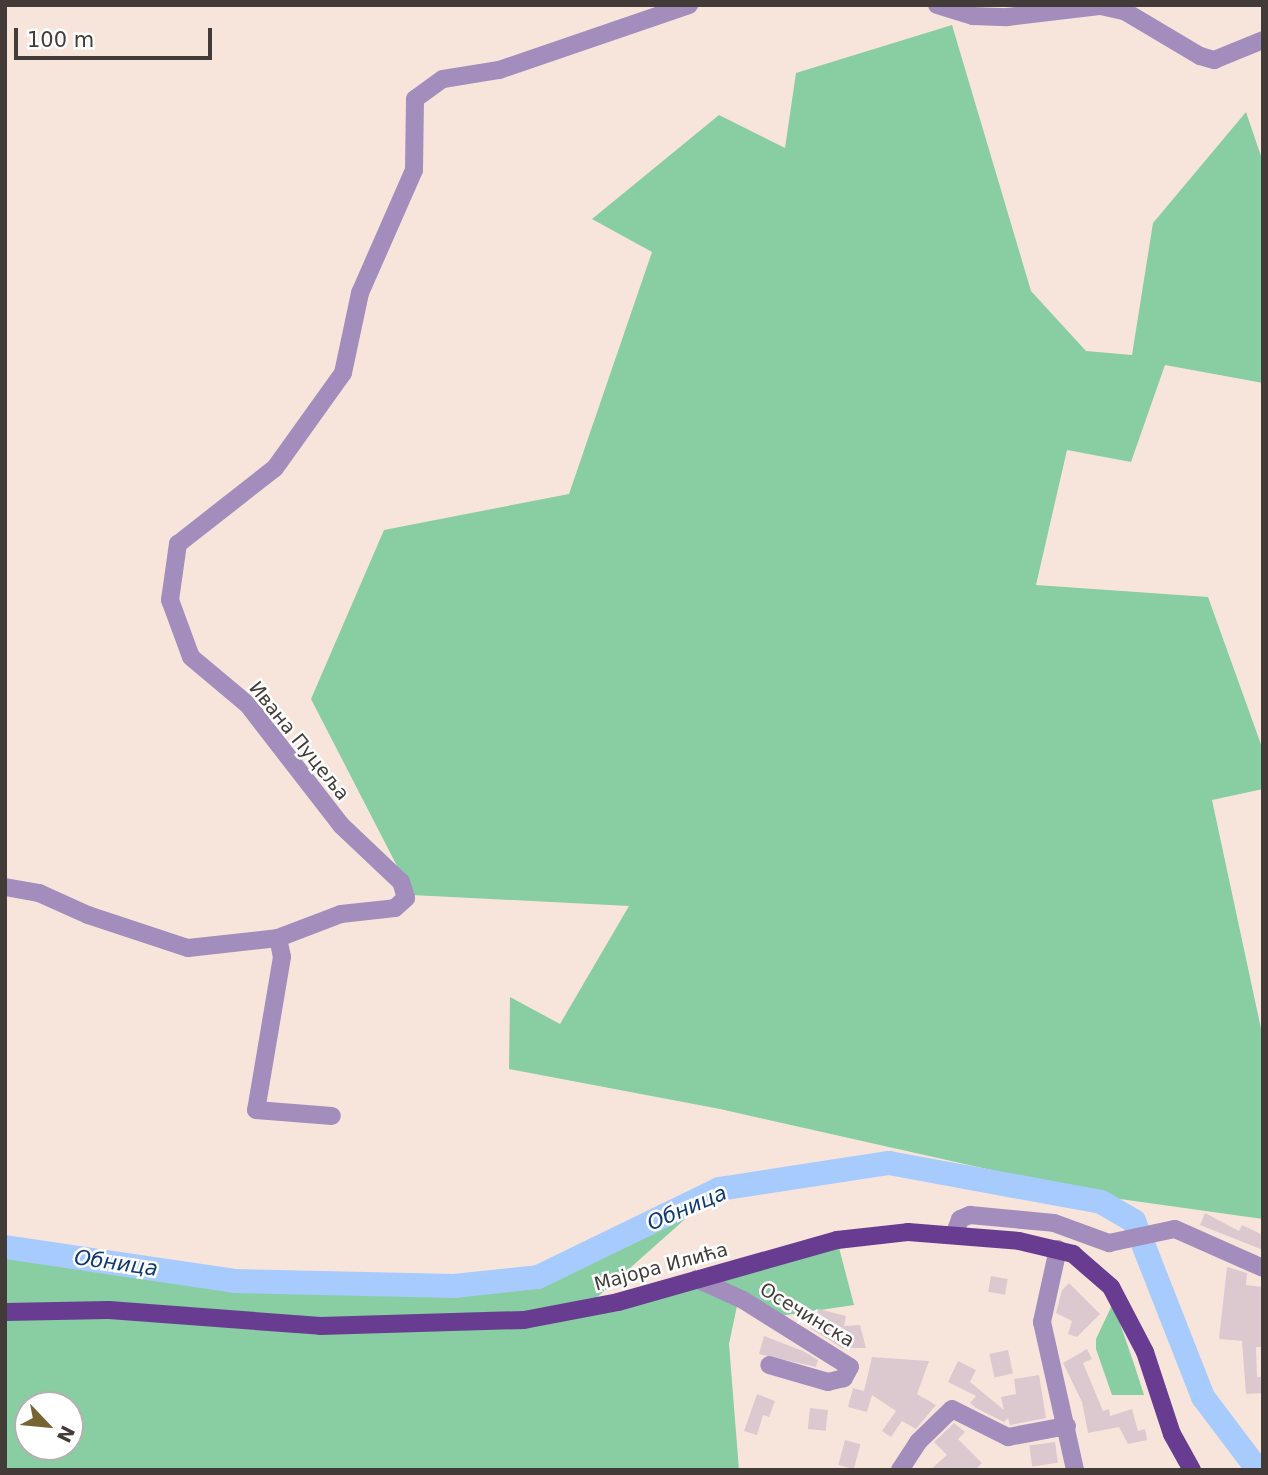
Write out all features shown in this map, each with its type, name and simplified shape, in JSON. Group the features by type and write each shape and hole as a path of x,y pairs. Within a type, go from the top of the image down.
{"main road":[{"name":"Мајора Илића","path":"5,1312 102,1309 320,1326 494,1321 573,1311 837,1240 908,1232 954,1235 1058,1249 1083,1260 1119,1298 1145,1352 1172,1434 1192,1470"}],"street":[{"name":"Ивана Пуцеља","path":"7,887 39,893 88,915 188,948 278,938 341,914 395,908 406,898 401,882 341,825 247,704 191,657 170,600 178,544 275,468 343,373 360,293 414,170 415,99 443,79 499,70 689,5"},
{"path":"937,5 973,16 1007,17 1101,6 1126,12 1199,56 1214,60 1230,50 1263,40"},
{"path":"278,938 282,957 256,1110 332,1116"},
{"path":"954,1235 960,1219 970,1215 1042,1220 1102,1241 1119,1242 1168,1230 1193,1233 1263,1268"},
{"path":"1058,1249 1042,1322 1075,1470"},
{"name":"Осечинска","path":"697,1279 743,1300 850,1367 844,1378 831,1382 769,1365"},
{"path":"900,1470 918,1442 952,1409 1008,1437 1067,1426"}],"green space":[{"path":"952,25 1031,291 1086,351 1132,355 1153,223 1246,112 1263,162 1263,383 1165,365 1131,462 1067,450 1036,585 1208,597 1263,750 1263,789 1212,800 1263,1038 1263,1219 1120,1199 720,1109 509,1069 510,997 560,1024 629,906 412,895 311,699 384,530 569,494 652,252 592,219 719,115 785,148 796,73"},
{"path":"719,1189 585,1308 837,1240 854,1305 773,1317 737,1306 729,1344 739,1470 5,1470 5,1247 233,1281 454,1286 538,1277"},
{"path":"1113,1303 1144,1395 1112,1395 1096,1349 1096,1339"}],"building":[{"path":"1205,1213 1239,1231 1242,1225 1263,1235 1263,1250 1200,1225"},
{"path":"1227,1267 1247,1273 1246,1285 1263,1287 1262,1347 1256,1347 1257,1377 1262,1377 1263,1393 1246,1394 1242,1341 1219,1339"},
{"path":"991,1276 1008,1279 1005,1295 988,1292"},
{"path":"1069,1283 1100,1314 1077,1337 1068,1334 1072,1321 1056,1313 1062,1290"},
{"path":"819,1309 846,1316 844,1326 860,1325 866,1348 842,1348 810,1328"},
{"path":"764,1336 803,1351 818,1360 816,1367 759,1354"},
{"path":"1087,1349 1092,1359 1083,1363 1103,1411 1109,1409 1110,1416 1132,1409 1138,1431 1145,1429 1147,1440 1128,1444 1119,1427 1088,1433 1082,1402 1063,1363"},
{"path":"1008,1350 1013,1373 994,1377 989,1354"},
{"path":"872,1357 929,1361 917,1394 936,1405 916,1429 902,1421 891,1437 882,1431 896,1411 872,1395 867,1412 848,1407 853,1388 864,1391"},
{"path":"958,1361 976,1370 970,1382 1004,1410 1001,1397 1016,1394 1014,1379 1039,1375 1046,1418 1010,1425 1008,1418 1004,1422 976,1408 970,1403 976,1396 948,1382"},
{"path":"757,1394 775,1401 769,1417 763,1415 757,1435 744,1431"},
{"path":"810,1408 828,1410 826,1431 808,1429"},
{"path":"954,1423 965,1432 958,1439 982,1463 975,1470 930,1470 947,1455 934,1442"},
{"path":"845,1440 860,1444 854,1469 838,1465"},
{"path":"1055,1442 1058,1463 1032,1466 1029,1446"}],"waterway":[{"name":"Обница","path":"5,1247 234,1281 454,1286 538,1277 719,1189 889,1163 1101,1202 1134,1221 1203,1397 1258,1470"}]}
